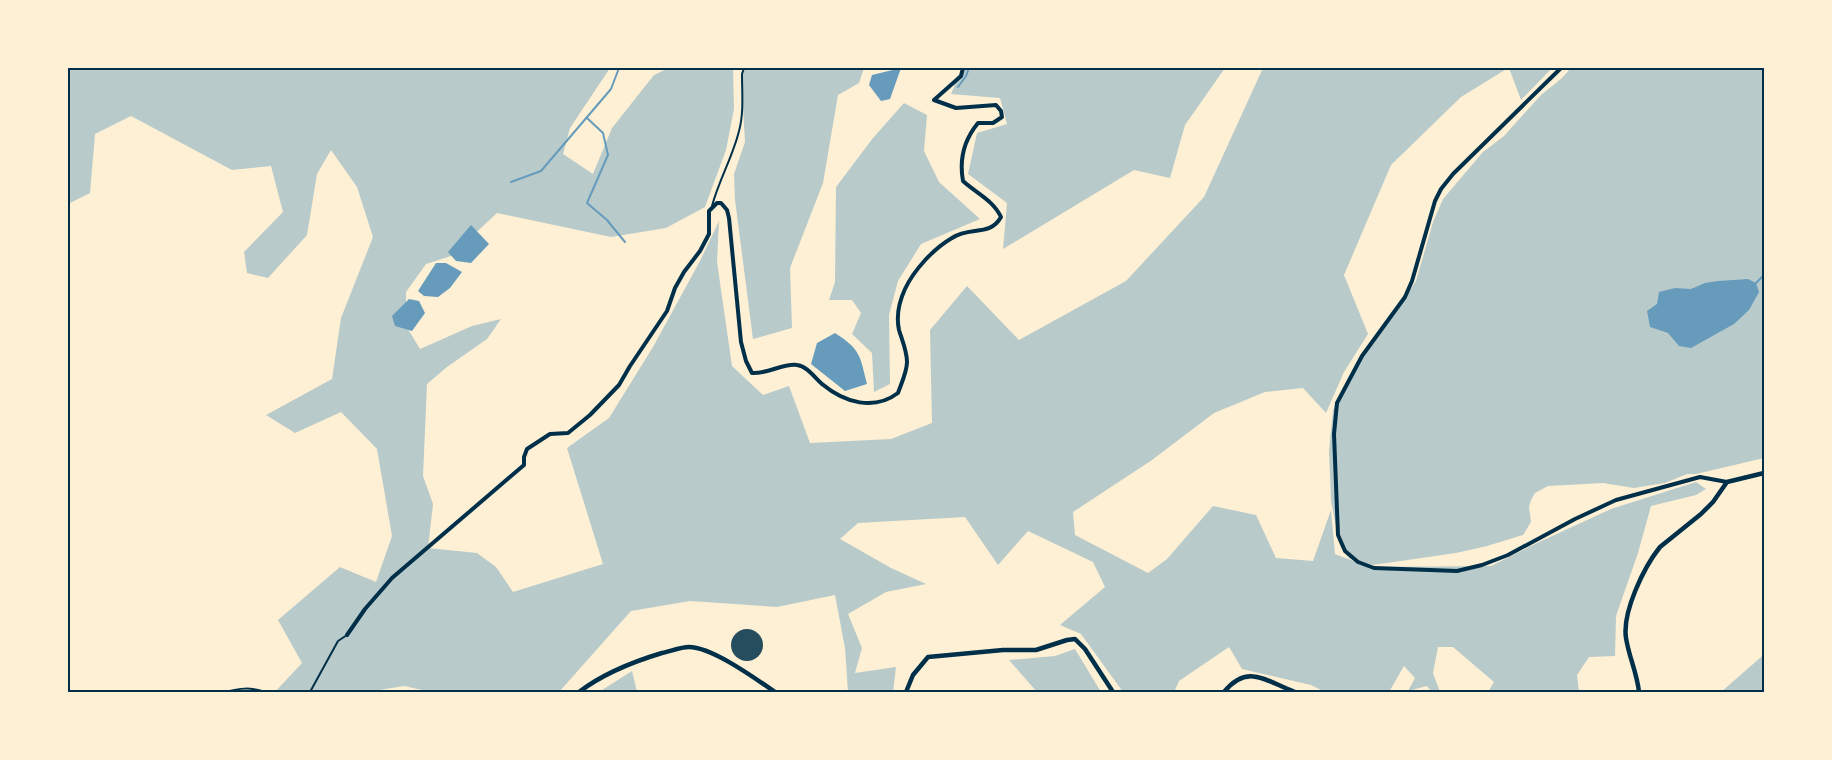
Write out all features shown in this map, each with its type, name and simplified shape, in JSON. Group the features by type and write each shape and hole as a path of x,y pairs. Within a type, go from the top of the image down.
{"street":[{"path":"347,635 365,609 392,578 524,465 527,449 550,434 568,433 615,391 668,311 675,288 709,234 709,211 717,203 721,203 727,210 729,218 741,342 752,373 762,374 798,364 834,393 848,399 880,404 898,393 907,362 899,329 898,306 906,288 921,266 952,238 969,230 991,228 1000,218 997,208 963,181 961,163 964,146 970,133 978,123 993,123 1002,117 1001,111 996,105 956,108 934,100 961,76 963,68"},
{"path":"1561,68 1453,174 1442,189 1435,201 1412,281 1405,297 1362,356 1342,392 1334,416 1338,535 1345,551 1358,562 1374,568 1457,571 1508,555 1616,500 1700,477 1727,482 1764,473"},
{"path":"1639,693 1636,671 1626,636 1628,614 1639,584 1660,547 1701,514 1727,482"},
{"path":"906,693 913,675 928,657 1003,650 1036,650 1075,639 1085,649 1113,693"},
{"path":"579,693 623,666 690,647 705,650 734,665 775,693"},
{"path":"1224,693 1232,682 1243,677 1256,676 1295,693"}],"lane":[{"path":"712,206 742,118 744,68"},
{"path":"310,693 338,642 347,635"},
{"path":"225,693 253,688 265,693"}],"shaded area":[{"path":"68,68 610,68 570,128 563,154 593,174 612,128 654,75 669,68 733,68 734,109 726,150 705,207 666,228 611,237 497,213 451,256 426,264 406,292 406,326 420,349 472,326 501,319 487,339 427,384 423,476 433,504 428,548 477,553 496,567 513,592 603,564 567,448 609,418 653,347 719,221 717,262 732,366 763,395 789,386 810,443 891,439 932,423 930,330 967,286 1019,340 1126,281 1204,197 1263,68 1508,68 1461,97 1391,165 1344,275 1368,334 1344,372 1326,413 1303,388 1265,392 1214,413 1152,460 1073,512 1075,535 1148,573 1167,559 1213,506 1256,515 1276,558 1313,561 1331,510 1335,554 1369,567 1491,566 1611,509 1696,482 1706,489 1696,495 1651,506 1638,553 1616,616 1615,656 1589,657 1577,675 1579,692 1488,692 1494,682 1453,647 1438,647 1433,673 1440,692 1432,692 1427,686 1408,691 1415,678 1404,666 1389,692 1325,692 1311,685 1242,669 1229,647 1179,681 1174,692 1123,692 1081,634 1060,625 1105,587 1093,562 1028,531 998,565 965,517 858,523 840,539 891,568 926,584 886,592 848,614 862,648 855,673 896,667 893,692 848,692 845,648 835,595 777,607 690,601 631,611 559,692 431,692 404,686 367,692 275,692 302,663 278,620 340,567 376,582 392,536 377,449 341,412 295,433 266,415 332,379 341,318 373,237 357,187 331,150 317,174 307,235 268,278 247,273 244,252 283,212 271,166 232,170 131,116 95,134 90,193 68,204"},
{"path":"745,68 864,68 859,83 838,95 823,183 790,268 792,328 753,339 735,200 734,174 745,142 741,73"},
{"path":"962,68 1225,68 1185,125 1170,178 1134,170 1003,249 1007,203 968,174 977,133 1007,124 1000,98 951,94"},
{"path":"1509,68 1552,68 1521,100"},
{"path":"1571,68 1764,68 1764,458 1696,474 1687,474 1665,483 1634,488 1603,483 1548,486 1535,493 1531,500 1529,507 1531,522 1523,535 1456,553 1373,565 1350,559 1339,542 1331,501 1329,451 1333,410 1352,379 1370,342 1398,309 1416,281 1433,222 1443,199 1483,152 1504,136 1541,95"},
{"path":"904,103 927,115 924,151 939,182 980,219 921,244 898,281 889,315 890,384 874,392 872,353 852,334 861,313 852,300 829,300 835,282 836,187 873,138"},
{"path":"1075,649 1101,692 1037,692 1009,660 1055,656"},
{"path":"1764,654 1764,692 1721,692 1760,658"},
{"path":"632,671 637,692 599,692"}],"water":[{"path":"901,68 890,99 881,101 869,85 872,75"},
{"path":"471,225 489,244 471,263 456,261 448,252"},
{"path":"436,263 446,263 462,272 450,288 438,297 424,296 418,291"},
{"path":"1748,279 1756,283 1759,292 1749,310 1734,324 1691,348 1679,346 1668,333 1650,327 1647,311 1657,304 1659,292 1675,288 1691,289 1718,281"},
{"path":"409,299 419,301 425,313 412,331 395,326 392,316"},
{"path":"835,333 850,344 858,354 867,384 845,391 811,364 817,343"}],"building":[{"path":"747,629 758,634 763,645 758,656 747,661 736,656 731,645 736,634"}],"waterway":[{"path":"511,182 541,171 611,89 619,68"},
{"path":"958,87 969,68"},
{"path":"587,118 603,133 608,155 587,203 607,220 625,242"},
{"path":"1756,283 1764,275"}]}
